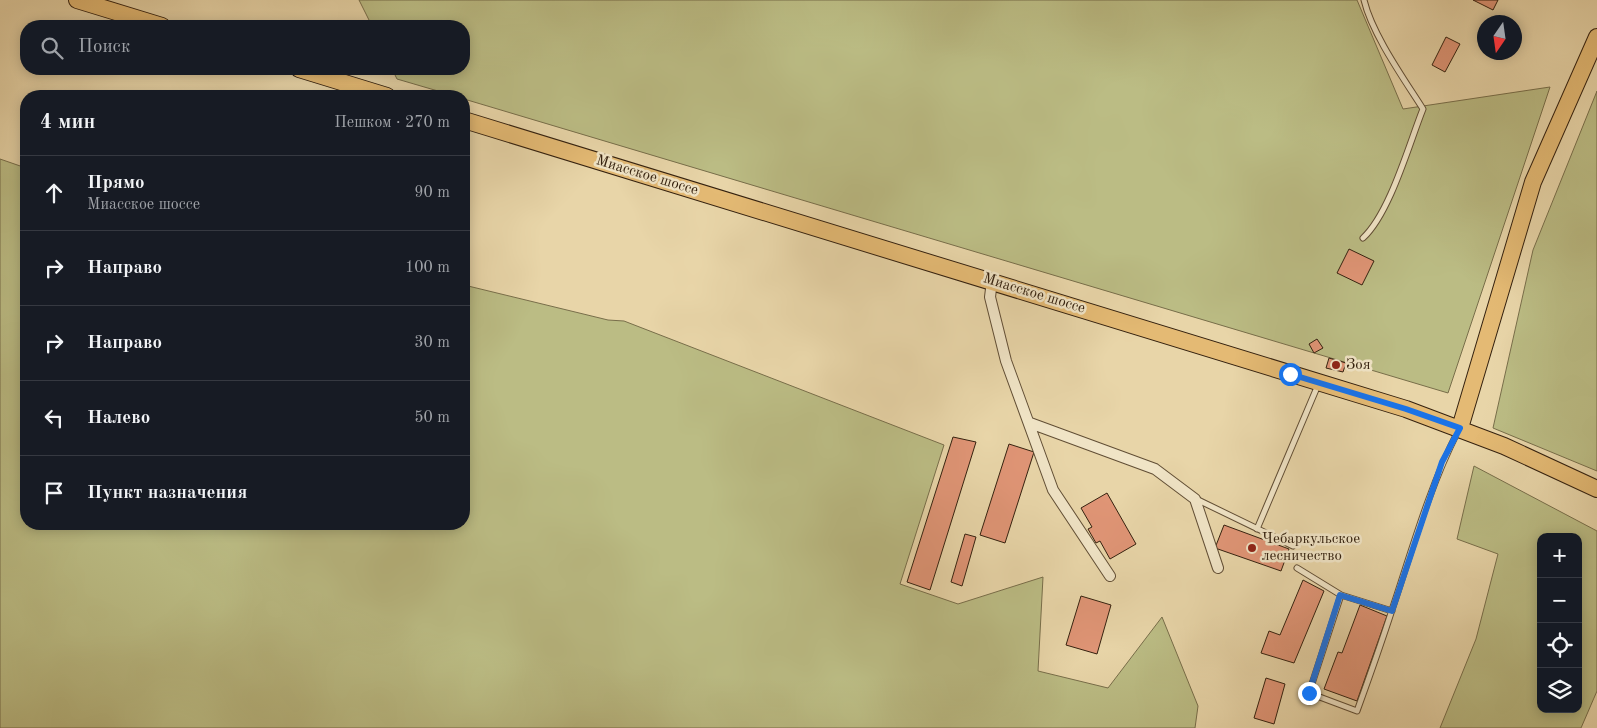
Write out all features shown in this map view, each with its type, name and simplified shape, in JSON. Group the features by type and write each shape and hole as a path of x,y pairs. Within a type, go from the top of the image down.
{"main road":[{"path":"77,0 142,20"},
{"path":"1460,428 1533,182 1597,37"},
{"path":"319,75 367,90"},
{"name":"Миасское шоссе","path":"470,122 1406,409 1460,428 1554,467 1597,489"}],"street":[{"path":"992,281 990,297 1006,361 1053,490 1110,576"},
{"path":"1030,423 1155,469 1195,499 1218,568"}],"lane":[{"path":"1363,238 1373,228 1391,194 1423,109 1394,63 1377,31 1364,0"},
{"path":"1257,529 1319,383"},
{"path":"1340,595 1309,693 1357,712 1442,462 1460,428"},
{"path":"1195,499 1293,546"},
{"path":"1296,568 1340,595 1392,611"}],"green space":[{"path":"359,0 1357,0 1403,109 1550,87 1448,393 470,101 470,90 435,90 397,79 395,75 470,75 470,20 369,20"},
{"path":"1597,91 1597,471 1493,428 1533,250"},
{"path":"0,159 20,166 20,530 470,530 470,286 608,320 624,321 944,445 900,584 958,604 1043,577 1038,671 1108,688 1162,617 1198,706 1195,728 0,728"},
{"path":"1474,466 1597,531 1597,691 1581,728 1440,728 1476,639 1498,554 1457,539"}],"building":[{"path":"1473,0 1498,0 1493,10"},
{"path":"1446,37 1460,44 1445,72 1432,65"},
{"path":"1349,249 1374,261 1362,285 1337,273"},
{"path":"1317,339 1323,348 1314,353 1309,344"},
{"name":"Зоя","path":"1329,358 1346,363 1343,372 1326,368"},
{"path":"953,437 976,442 930,590 907,582"},
{"path":"1009,444 1034,452 1005,543 980,535"},
{"path":"1107,493 1136,544 1110,559 1100,541 1096,543 1088,529 1092,527 1081,508"},
{"name":"Чебаркульское лесничество","path":"1224,525 1289,549 1281,571 1215,548"},
{"path":"965,534 976,537 962,586 951,582"},
{"path":"1303,580 1324,591 1294,663 1261,653 1269,631 1280,635"},
{"path":"1081,596 1111,605 1097,654 1066,645"},
{"path":"1360,605 1387,616 1357,701 1324,689 1338,652 1342,653"},
{"path":"1266,678 1285,684 1274,724 1254,718"}],"place":[{"name":"Зоя","path":"1336,365"},
{"name":"Чебаркульское лесничество","path":"1252,548"}],"route":[{"path":"1290,374 1406,409 1460,428 1442,462 1413,543 1392,611 1340,595 1309,693"}]}
